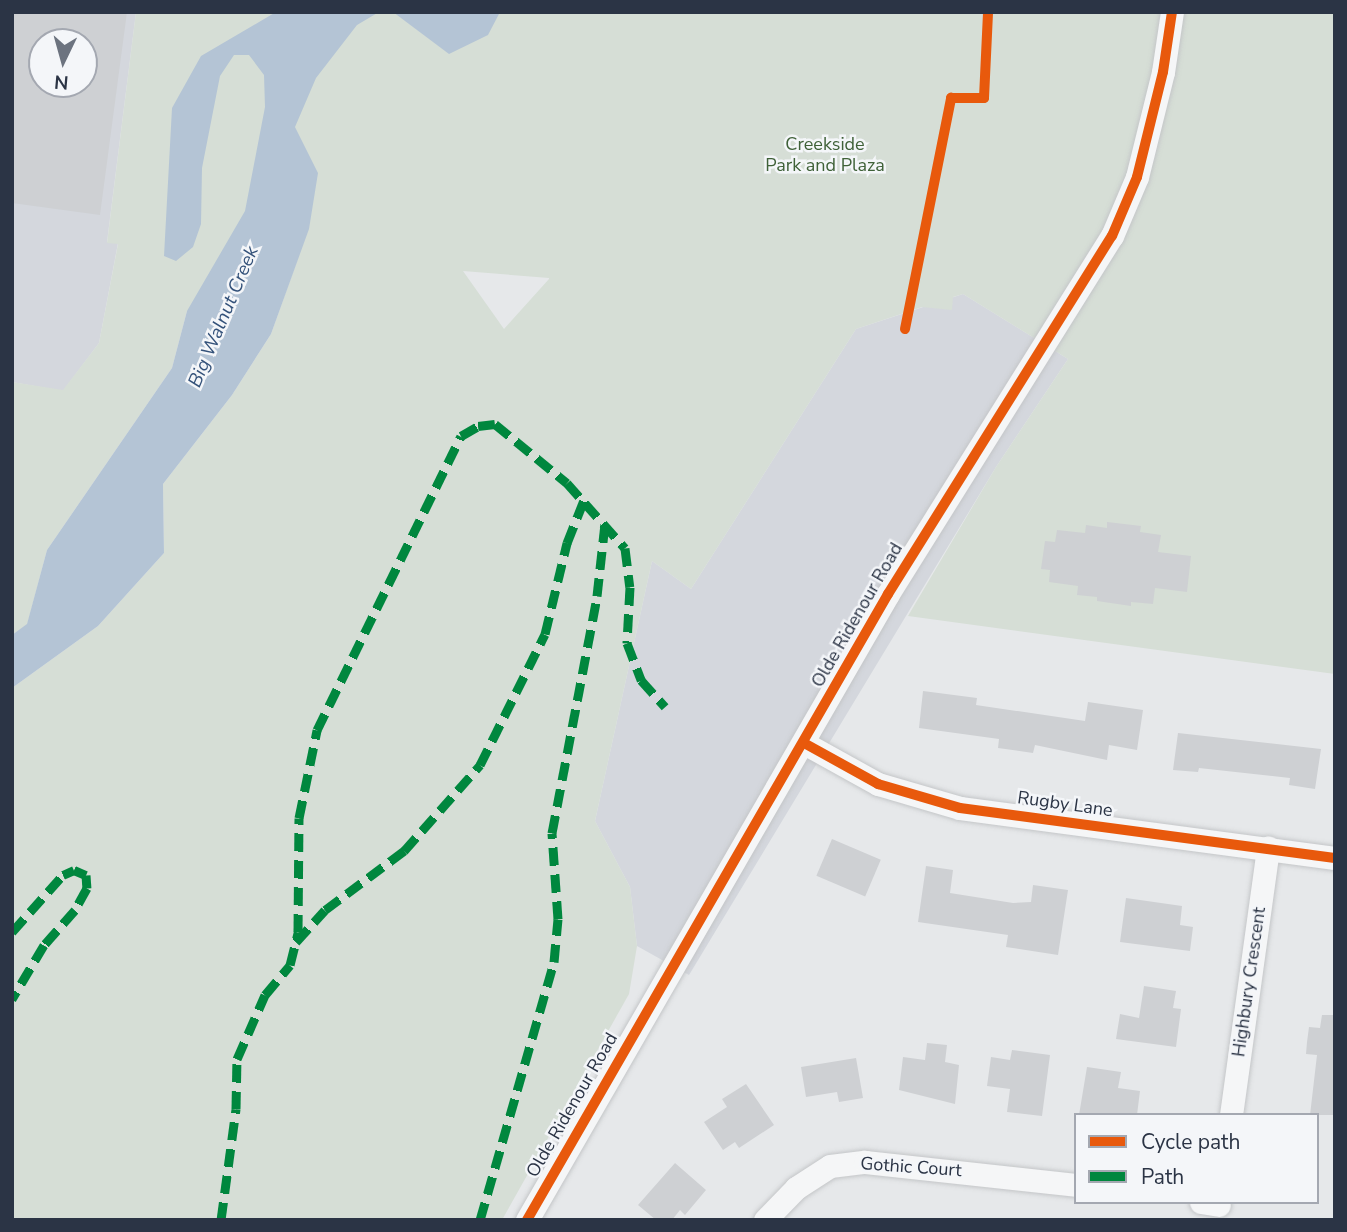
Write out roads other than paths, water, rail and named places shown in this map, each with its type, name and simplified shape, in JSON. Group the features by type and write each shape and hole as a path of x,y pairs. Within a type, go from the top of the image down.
{"street":[{"name":"Olde Ridenour Road","path":"527,1220 976,449 1058,328 1112,236 1137,177 1163,72 1172,12"},
{"name":"Rugby Lane","path":"804,743 878,784 960,808 1335,858"},
{"name":"Highbury Crescent","path":"1231,1113 1268,848"},
{"name":"Gothic Court","path":"765,1220 796,1188 830,1166 865,1162 1074,1185"}],"water":[{"name":"Big Walnut Creek","path":"276,12 379,12 357,25 316,78 295,127 318,173 309,229 271,334 232,395 163,484 164,553 98,626 12,688 12,635 27,624 47,550 172,368 187,311 245,211 265,107 264,75 249,55 234,55 220,76 202,168 201,224 193,247 176,261 164,256 172,108 201,56"},
{"path":"393,12 500,12 488,35 449,54"}],"park label":[{"name":"Creekside Park and Plaza","path":"825,155"}]}
